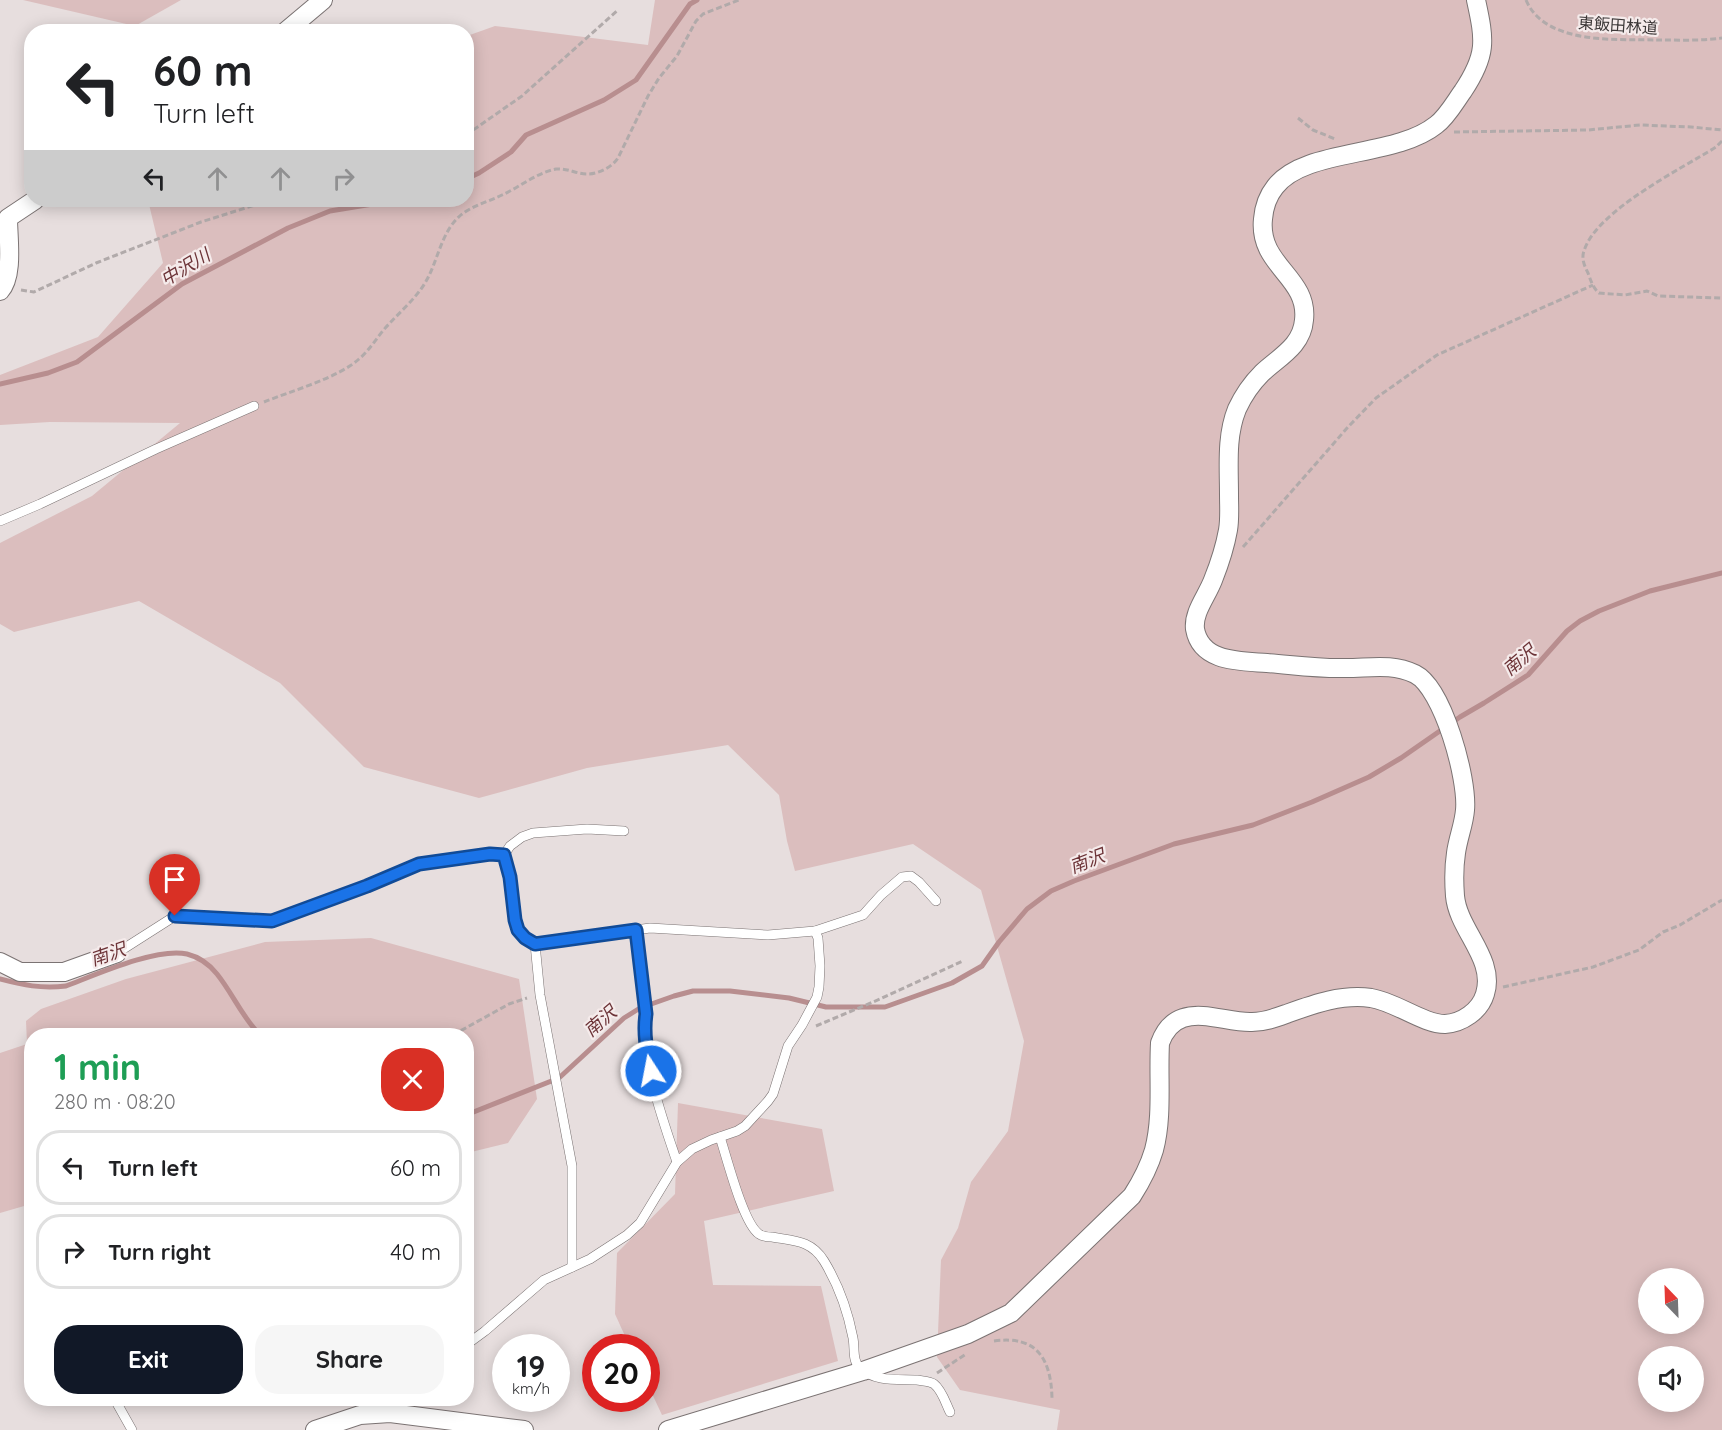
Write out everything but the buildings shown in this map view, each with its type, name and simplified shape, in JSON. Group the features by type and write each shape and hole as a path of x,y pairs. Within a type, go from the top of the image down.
{"street":[{"path":"294,24 323,0"},
{"path":"668,1430 863,1371 968,1334 1011,1313 1132,1196 1144,1177 1154,1149 1159,1114 1160,1043 1163,1034 1172,1023 1184,1017 1251,1022 1270,1019 1336,998 1355,997 1377,999 1399,1006 1427,1020 1446,1024 1466,1018 1480,1006 1486,991 1487,976 1481,957 1463,922 1455,900 1456,853 1465,812 1465,790 1443,713 1424,679 1397,668 1372,666 1345,668 1234,662 1203,647 1194,624 1213,580 1229,529 1228,450 1239,404 1260,375 1289,351 1299,339 1304,325 1305,312 1302,296 1273,260 1266,246 1262,232 1265,203 1283,178 1298,169 1398,143 1416,137 1437,124 1466,86 1482,55 1484,41 1476,0"},
{"path":"2,289 8,275 8,218 24,207"},
{"path":"0,962 20,972 64,972 117,953"},
{"path":"315,1430 390,1406"},
{"path":"398,1406 524,1430"}],"lane":[{"path":"0,521 254,406"},
{"path":"624,831 587,829 533,833 522,837 510,846 504,855 510,877 515,920 518,930 525,938 535,944 650,928 768,935 815,931 863,915 902,877 911,876 936,902"},
{"path":"117,953 175,916 272,921 419,864 490,854 504,855"},
{"path":"636,930 646,1014 645,1045 664,1124 677,1162"},
{"path":"474,1339 544,1280 590,1259 627,1235 640,1223 677,1162 692,1149 745,1126 768,1101 788,1046 817,997 820,951 815,931"},
{"path":"535,944 540,994 572,1166 572,1267"},
{"path":"720,1137 736,1186 754,1229 761,1236 802,1242 813,1247 823,1259 844,1304 853,1338 856,1364 863,1371 877,1378 925,1381 935,1384 950,1412"},
{"path":"118,1406 132,1430"}],"path":[{"path":"254,406 322,380 358,360 425,282 447,231 463,213 549,171 567,169 587,174 614,164 648,96 677,56 696,21 703,14 739,0"},
{"name":"東飯田林道","path":"1526,0 1530,10 1549,26 1578,36 1632,40 1722,38"},
{"path":"474,129 522,96 618,10"},
{"path":"1298,118 1313,130 1336,139"},
{"path":"1451,133 1588,130 1640,125 1722,130"},
{"path":"1722,141 1716,147 1623,204 1600,226 1590,238 1583,252 1585,267 1599,293 1625,295 1647,291 1658,296 1722,298"},
{"path":"2,289 34,292 96,263 201,222 249,207"},
{"path":"1242,548 1376,398 1437,355 1593,285"},
{"path":"1486,991 1593,967 1639,950 1664,932 1722,900"},
{"path":"788,1046 808,1030 963,961"},
{"path":"466,1028 509,1004 540,994"},
{"path":"986,1344 1016,1340 1036,1348 1045,1360 1052,1379 1052,1398"},
{"path":"925,1381 969,1352"}],"shaded area":[{"path":"23,0 181,0 139,24 126,24"},
{"path":"655,0 1722,0 1722,1430 1057,1430 1060,1410 960,1390 937,1357 941,1260 958,1228 971,1182 1008,1131 1024,1041 981,890 913,844 795,871 779,795 728,745 587,768 479,798 364,767 280,683 139,601 14,632 0,624 0,543 92,496 180,423 50,422 0,425 0,375 98,337 163,263 150,207 474,207 474,34 495,26 648,45"},
{"path":"371,938 519,979 537,1099 508,1143 474,1151 474,1028 26,1028 26,1021 41,1009 126,979 265,942"},
{"path":"24,1045 24,1206 0,1213 0,1053"},
{"path":"678,1103 822,1129 834,1191 704,1221 713,1285 821,1286 838,1361 662,1415 660,1411 660,1334 624,1334 615,1314 617,1253 675,1194"}],"waterway":[{"name":"中沢川","path":"474,175 511,152 526,135 604,100 636,80 690,4 697,0"},
{"name":"中沢川","path":"0,384 48,373 77,362 182,284 288,228 330,211 354,207"},
{"name":"南沢","path":"474,1112 559,1078 624,1018 640,1008 674,996 693,991 730,991 789,998 826,1007 885,1007 952,983 982,966 1027,909 1051,891 1174,844 1253,825 1369,777 1528,675 1567,631 1580,621 1650,591 1722,573"},
{"name":"南沢","path":"0,979 32,986 66,986 143,958 160,954 187,954 200,959 214,970 254,1028"}],"route":[{"path":"175,916 272,921 419,864 490,854 504,855 510,877 518,930 535,944 636,930 646,1014 645,1045 651,1071"}]}
